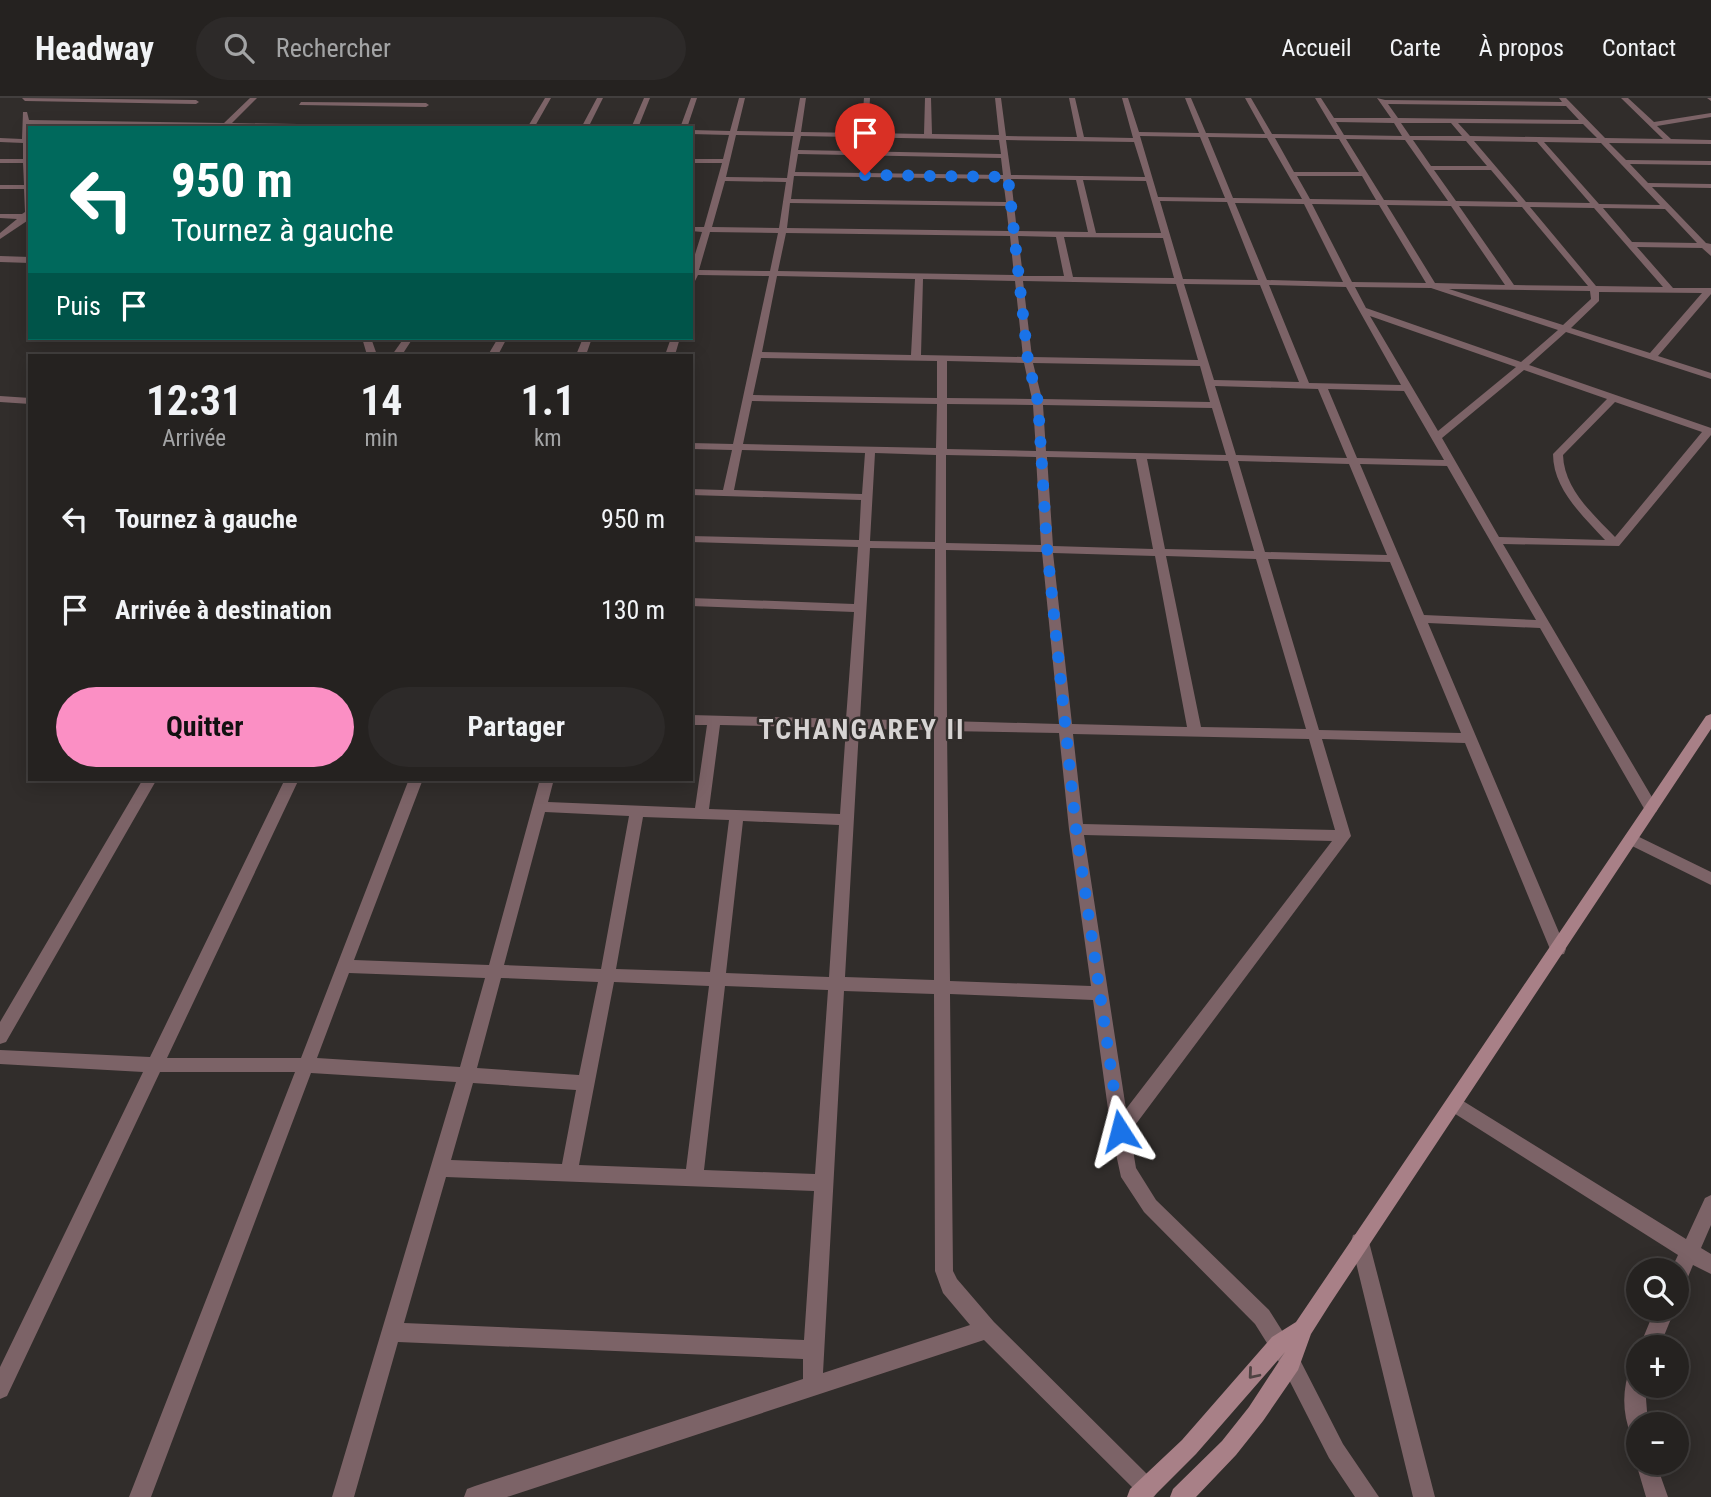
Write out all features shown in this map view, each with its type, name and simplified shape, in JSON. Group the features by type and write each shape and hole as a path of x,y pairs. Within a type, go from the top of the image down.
{"main road":[{"path":"1181,1497 1229,1448 1290,1363 1303,1329 1711,719"},
{"path":"1143,1493 1222,1411 1279,1344 1303,1329"}],"street":[{"path":"0,161 28,161 24,98 198,100"},
{"path":"226,125 254,98"},
{"path":"421,113 432,98"},
{"path":"531,126 548,98"},
{"path":"585,126 600,98"},
{"path":"635,126 646,98"},
{"path":"684,126 695,98"},
{"path":"693,272 722,179 742,98"},
{"path":"728,494 782,232 803,98"},
{"path":"864,135 867,98"},
{"path":"928,98 928,136"},
{"path":"998,98 1028,361 1038,402 1047,548 1076,829 1127,1171 1142,1196 1258,1311 1290,1363 1336,1451 1368,1497"},
{"path":"1072,98 1081,139"},
{"path":"1125,98 1344,836"},
{"path":"1188,98 1305,385"},
{"path":"1248,98 1307,201 1362,310 1651,808"},
{"path":"1318,98 1432,286 1711,376"},
{"path":"1624,98 1669,141"},
{"path":"188,109 198,100"},
{"path":"1382,100 1565,101 1709,248"},
{"path":"1382,100 1511,287"},
{"path":"294,111 304,101 426,105"},
{"path":"1651,125 1711,115"},
{"path":"169,126 179,117"},
{"path":"280,126 287,118"},
{"path":"1331,120 1586,122"},
{"path":"1436,438 1523,366 1596,299 1594,289 1452,120"},
{"path":"26,122 252,126"},
{"path":"693,132 1081,139 1202,135 1711,142"},
{"path":"0,140 28,141"},
{"path":"1539,140 1670,290"},
{"path":"793,152 1006,156"},
{"path":"693,161 726,161"},
{"path":"1624,162 1709,165"},
{"path":"1430,168 1493,168"},
{"path":"1290,174 1364,174"},
{"path":"1079,178 1093,235"},
{"path":"722,179 1149,179"},
{"path":"1647,185 1711,186"},
{"path":"0,187 28,187"},
{"path":"1155,199 1668,207"},
{"path":"786,201 1011,204"},
{"path":"0,216 27,217"},
{"path":"0,237 27,217"},
{"path":"693,229 1166,236"},
{"path":"1060,235 1069,279"},
{"path":"1629,244 1709,248"},
{"path":"0,259 28,260"},
{"path":"693,275 919,276 1710,291"},
{"path":"916,358 919,276"},
{"path":"1651,357 1710,291"},
{"path":"1362,310 1710,432 1615,544"},
{"path":"757,355 1204,363"},
{"path":"942,359 941,988 944,1271 950,1286 987,1329 1143,1493"},
{"path":"1210,383 1407,388"},
{"path":"1322,386 1558,949"},
{"path":"747,398 1217,405"},
{"path":"1613,398 1558,454 1557,463 1575,498 1615,544"},
{"path":"0,399 28,401"},
{"path":"693,446 1450,463"},
{"path":"813,1386 813,1350 870,450"},
{"path":"1141,456 1195,732"},
{"path":"693,492 867,497"},
{"path":"693,539 1395,559"},
{"path":"1495,540 1615,544"},
{"path":"693,602 859,608"},
{"path":"1420,619 1544,624"},
{"path":"693,720 1470,738"},
{"path":"701,813 714,721"},
{"path":"0,1037 149,781"},
{"path":"0,1389 291,781"},
{"path":"140,1497 415,781"},
{"path":"343,1497 467,1074 546,781"},
{"path":"540,807 847,820"},
{"path":"569,1172 608,976 637,810"},
{"path":"694,1179 737,814"},
{"path":"1076,829 1344,836"},
{"path":"1120,1131 1344,836"},
{"path":"1631,839 1711,879"},
{"path":"343,966 1099,993"},
{"path":"0,1057 154,1065 304,1065 585,1083"},
{"path":"1455,1104 1711,1265"},
{"path":"440,1168 824,1183"},
{"path":"1686,1258 1711,1204"},
{"path":"1360,1242 1424,1497"},
{"path":"475,1497 987,1329"},
{"path":"391,1332 813,1350"},
{"path":"1650,1475 1657,1497"}],"district":[{"name":"TCHANGAREY II","path":"862,729"}],"route":[{"path":"865,175 1008,177 1028,361 1038,402 1047,548 1076,829 1120,1131"}]}
